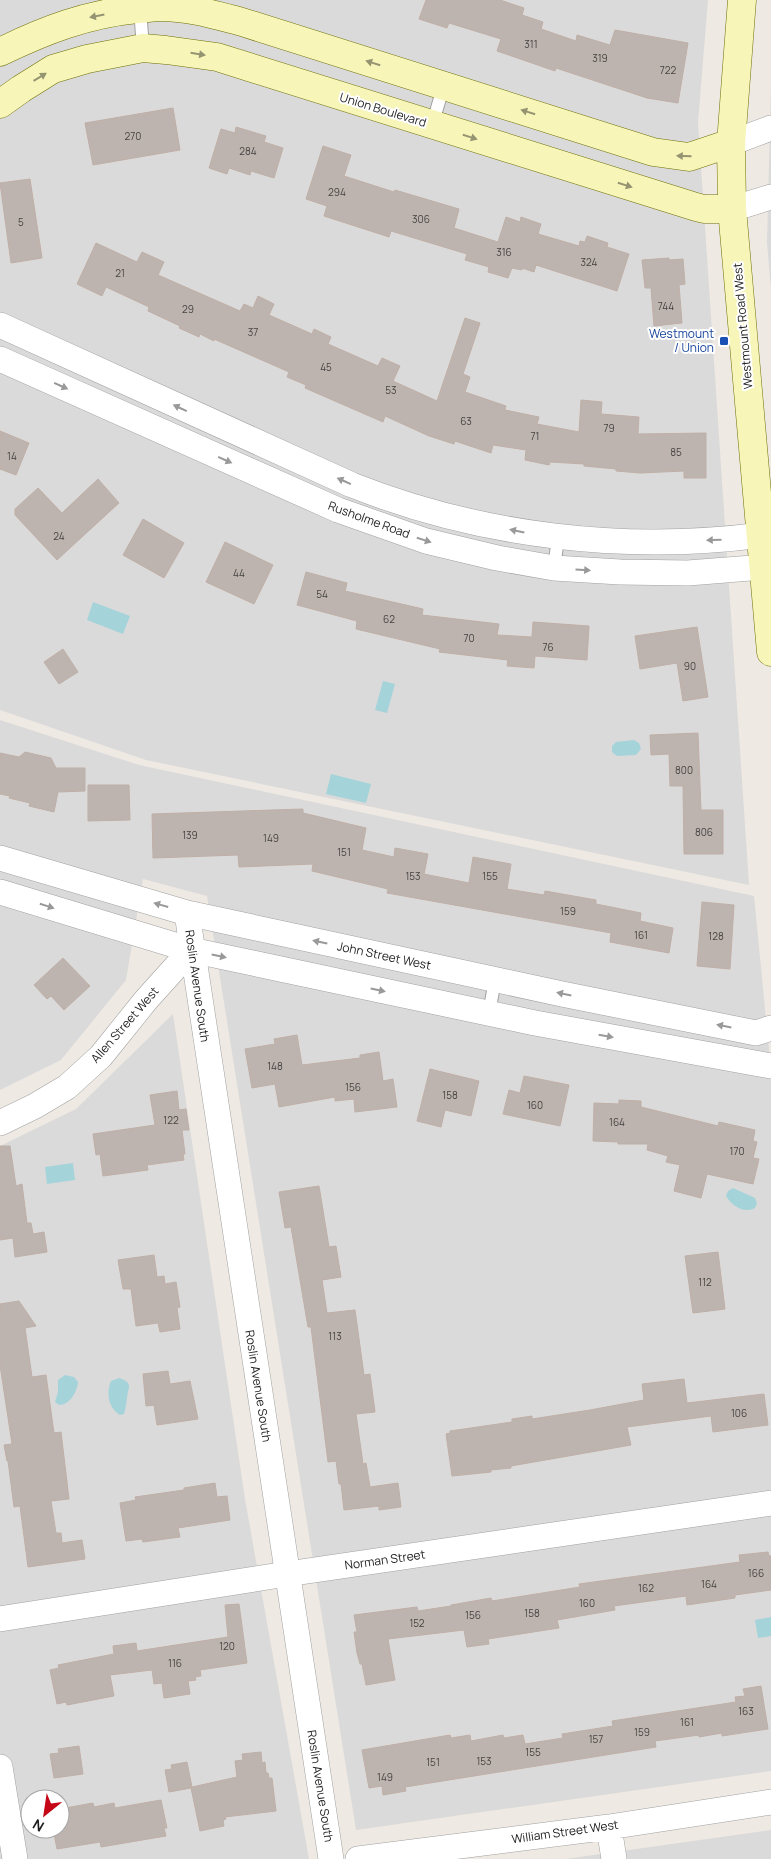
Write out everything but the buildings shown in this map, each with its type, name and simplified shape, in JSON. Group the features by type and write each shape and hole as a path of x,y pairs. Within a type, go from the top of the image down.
{"street":[{"name":"Westmount Road West","path":"742,0 731,143 732,209 771,652"},
{"path":"0,52 38,34 82,18 160,7 200,11 242,22 653,152 689,157 771,128"},
{"name":"Union Boulevard","path":"0,104 21,88 53,69 87,58 143,48 166,50 217,58 704,209 732,209 771,197"},
{"name":"Rusholme Road","path":"0,325 39,342 202,434"},
{"name":"Rusholme Road","path":"0,359 27,371 202,434 374,508 426,541 497,558 554,568 620,572 688,573 764,567"},
{"name":"Rusholme Road","path":"374,508 437,513 558,538 622,542 685,542 729,540 762,535"},
{"name":"John Street West","path":"0,858 187,913 495,980 756,1033 771,1028"},
{"path":"0,892 191,950 489,1013 771,1066"},
{"name":"Roslin Avenue South","path":"187,913 191,950 331,1859"},
{"name":"Allen Street West","path":"0,1123 35,1106 67,1087 101,1056 146,1000 191,950"},
{"name":"Norman Street","path":"0,1619 287,1574 771,1503"},
{"path":"0,1767 15,1859"},
{"name":"William Street West","path":"358,1859 609,1827 771,1802"},
{"path":"609,1827 614,1859"}],"lane":[{"path":"140,9 143,48"},
{"path":"432,125 444,85"},
{"path":"27,371 39,342"},
{"path":"554,568 558,538"},
{"path":"489,1013 495,980"}],"shaded area":[{"path":"0,0 708,0 698,122 749,885 146,760 0,710"},
{"path":"771,86 771,290 767,242"},
{"path":"0,720 139,765 754,896 771,1070 771,1771 356,1830 207,896 143,879 126,980 61,1060 0,1090"},
{"path":"173,1014 245,1499 309,1859 0,1859 0,1146 76,1109"},
{"path":"771,1830 771,1859 565,1859"}],"water":[{"path":"93,602 130,616 123,634 87,620"},
{"path":"383,681 395,684 387,713 375,710"},
{"path":"634,740 639,743 641,749 636,755 617,756 612,752 612,746 616,742"},
{"path":"331,774 371,784 366,803 326,794"},
{"path":"73,1163 75,1180 47,1184 45,1167"},
{"path":"733,1188 755,1198 757,1203 755,1208 747,1210 739,1208 732,1203 726,1196 728,1191"},
{"path":"65,1375 74,1377 78,1382 70,1400 59,1405 55,1402 58,1392 58,1380"},
{"path":"119,1378 127,1382 129,1386 126,1408 124,1414 120,1415 113,1408 108,1395 111,1381"},
{"path":"771,1617 771,1636 758,1638 755,1620"}],"place":[{"name":"Westmount / Union","path":"724,341"}]}
